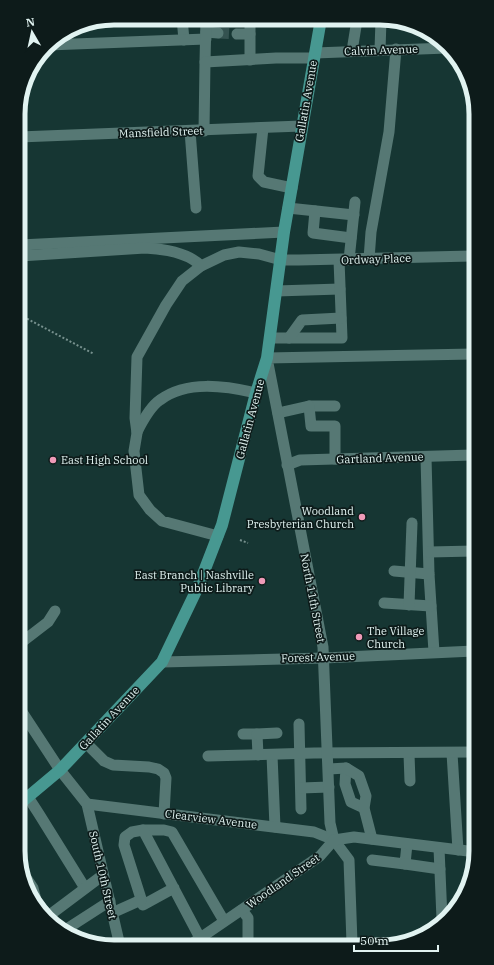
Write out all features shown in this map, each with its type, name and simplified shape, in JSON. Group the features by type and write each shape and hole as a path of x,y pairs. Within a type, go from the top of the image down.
{"main road":[{"name":"Gallatin Avenue","path":"25,799 60,770 162,662 198,587 218,536 256,393 267,358 284,232 320,25"}],"street":[{"path":"183,25 184,40"},
{"path":"204,131 206,25"},
{"path":"250,25 250,60"},
{"path":"352,51 356,25"},
{"path":"380,50 381,25"},
{"path":"57,46 184,40 218,33"},
{"path":"237,34 250,34"},
{"name":"Calvin Avenue","path":"205,62 314,56 352,51 440,48"},
{"path":"369,259 371,232 389,132 396,49"},
{"name":"Mansfield Street","path":"25,137 302,126"},
{"path":"263,128 258,176 264,182 292,188"},
{"path":"190,131 196,208"},
{"path":"270,338 342,338 340,289 344,260 351,238 355,202"},
{"path":"288,208 354,215"},
{"path":"315,211 313,233 351,238"},
{"path":"25,245 284,232"},
{"path":"25,256 145,248 161,249 183,255 196,261 201,266"},
{"name":"Ordway Place","path":"137,433 135,418 137,357 166,305 182,281 201,266 224,255 239,252 260,254 281,260 344,260 469,256"},
{"path":"276,291 340,289"},
{"path":"289,338 302,320 341,318"},
{"path":"267,358 469,354"},
{"name":"North 11th Street","path":"267,358 323,647 330,823 334,840"},
{"path":"218,536 162,521 150,510 139,495 134,451 137,433 142,421 159,400 185,387 231,387 256,393"},
{"path":"309,406 311,426 335,426 335,459"},
{"path":"278,412 309,406 335,406"},
{"name":"Gartland Avenue","path":"287,465 300,460 469,455"},
{"path":"426,457 429,574 434,652"},
{"path":"409,605 412,523"},
{"path":"429,552 469,551"},
{"path":"394,571 429,574"},
{"path":"384,603 431,606"},
{"path":"25,640 48,622 55,611"},
{"name":"Forest Avenue","path":"162,662 324,658 469,651"},
{"path":"25,720 60,770 87,804"},
{"path":"299,724 301,809"},
{"path":"243,734 277,733"},
{"path":"257,734 258,755"},
{"path":"86,743 104,761 113,765 149,767 158,769 164,773 166,778 164,814"},
{"path":"208,756 469,752"},
{"path":"452,753 458,850"},
{"path":"409,754 410,781"},
{"path":"272,755 275,827"},
{"path":"329,768 346,768 359,776 366,796 364,808 372,839"},
{"path":"346,768 345,784 351,802 364,808"},
{"path":"301,788 329,787"},
{"path":"25,799 39,814 85,888"},
{"name":"Clearview Avenue","path":"87,804 314,832 334,840"},
{"name":"South 10th Street","path":"87,804 119,940"},
{"path":"143,830 200,938"},
{"path":"174,888 146,905 143,905 124,841 128,834 143,830 164,830 172,832 224,922"},
{"path":"352,940 348,860 334,840 354,837 469,851"},
{"name":"Woodland Street","path":"197,940 320,856 334,840"},
{"path":"405,864 407,844"},
{"path":"439,848 442,915"},
{"path":"372,860 440,869"},
{"path":"50,913 103,875"},
{"path":"112,913 141,900"},
{"path":"69,928 110,901"},
{"path":"242,910 248,918 248,940"}],"path":[{"path":"25,318 94,354"},
{"path":"240,540 248,543"}],"tunnel":[{"path":"218,33 237,34"}],"place":[{"name":"East High School","path":"53,460"},
{"name":"Woodland Presbyterian Church","path":"362,517"},
{"name":"East Branch | Nashville Public Library","path":"262,581"},
{"name":"The Village Church","path":"359,637"}]}
